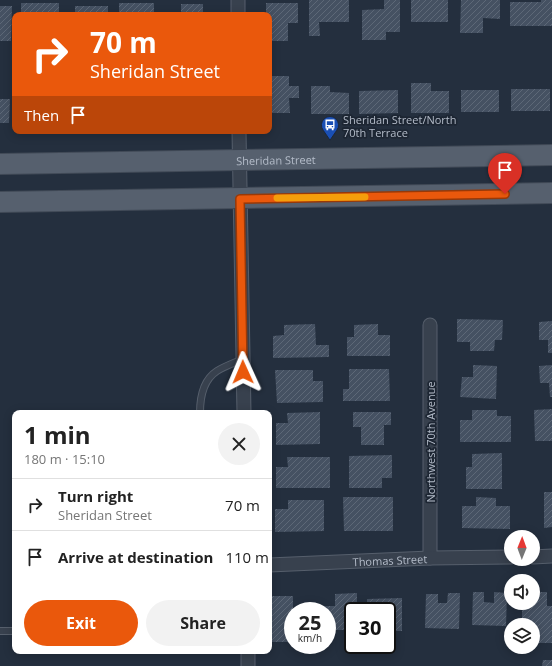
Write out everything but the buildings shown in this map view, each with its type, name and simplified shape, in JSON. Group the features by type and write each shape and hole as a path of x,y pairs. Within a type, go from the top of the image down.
{"main road":[{"name":"Sheridan Street","path":"0,164 552,154"},
{"path":"0,202 552,193"}],"street":[{"path":"238,0 238,12"},
{"path":"239,134 244,410"},
{"name":"Northwest 70th Avenue","path":"430,325 430,558"},
{"path":"540,556 552,556"},
{"name":"Thomas Street","path":"272,566 430,558 504,557"},
{"path":"248,654 248,666"}],"lane":[{"path":"200,410 203,390 208,381 216,372 243,359"},
{"path":"0,631 12,631"}],"slow traffic":[{"path":"277,198 365,197"}],"place":[{"name":"Sheridan Street/North 70th Terrace","path":"330,140"}],"route":[{"path":"243,372 240,199 505,194"}]}
